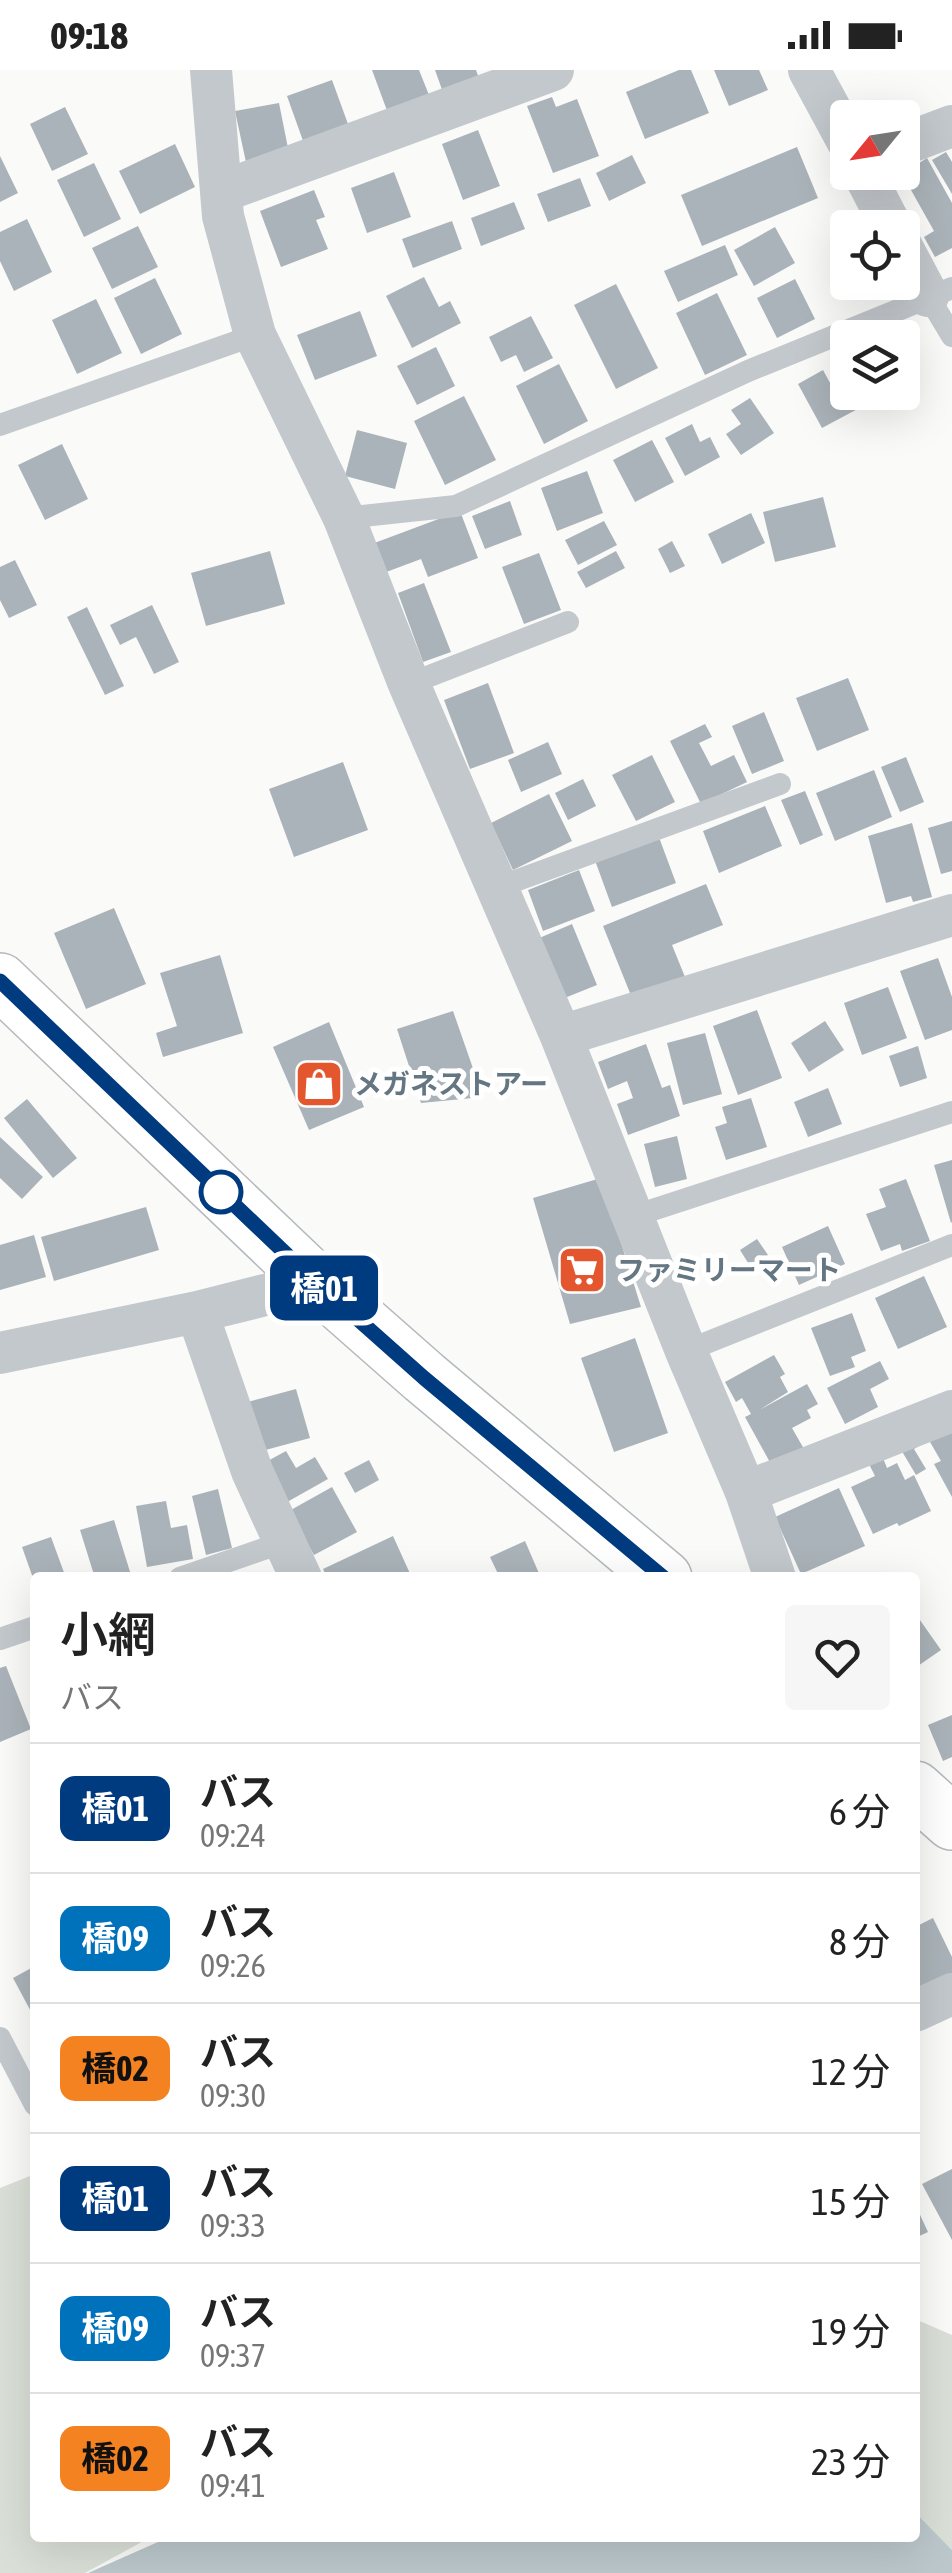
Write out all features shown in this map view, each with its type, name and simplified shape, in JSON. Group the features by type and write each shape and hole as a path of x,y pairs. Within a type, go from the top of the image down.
{"highway":[{"path":"0,980 307,1274 657,1572"}],"street":[{"path":"211,70 222,216 255,335 344,518 408,684 561,1036 746,1492 773,1572"},
{"path":"220,192 553,70"},
{"path":"809,70 830,109"},
{"path":"920,138 952,126"},
{"path":"920,268 940,292"},
{"path":"561,1036 952,914"},
{"path":"0,1353 273,1293 307,1274"},
{"path":"197,1312 252,1471 292,1560"},
{"path":"746,1492 952,1410"},
{"path":"920,2009 952,1994"}],"lane":[{"path":"344,518 456,506 748,371 940,292 952,336"},
{"path":"0,424 255,335"},
{"path":"408,684 568,622"},
{"path":"496,888 780,784"},
{"path":"634,1216 952,1112"},
{"path":"686,1351 952,1246"},
{"path":"217,1572 292,1560"},
{"path":"0,1639 30,1629"},
{"path":"0,2038 30,2095"}],"shaded area":[{"path":"30,2176 30,2542 142,2542 85,2573 0,2573 0,2188"},
{"path":"920,2321 952,2335 952,2550 920,2517"},
{"path":"920,2517 952,2550 952,2573 88,2573 158,2542 920,2542"}],"building":[{"path":"372,70 419,70 431,100 389,116"},
{"path":"435,70 476,70 481,84 445,98"},
{"path":"679,70 691,70 709,113 645,139 626,92"},
{"path":"714,70 759,70 768,90 729,106"},
{"path":"332,80 352,135 307,152 287,96"},
{"path":"552,97 556,107 577,99 599,156 553,173 527,106"},
{"path":"279,103 290,158 247,167 235,111"},
{"path":"65,107 88,154 52,171 30,124"},
{"path":"478,130 500,186 463,200 442,144"},
{"path":"175,144 195,187 140,214 119,171"},
{"path":"797,147 818,198 702,246 681,195"},
{"path":"946,152 952,162 952,194 932,160"},
{"path":"632,155 646,183 609,201 596,173"},
{"path":"0,156 18,193 0,202"},
{"path":"927,158 952,203 952,248 935,257 924,237 934,231 911,190 920,190 920,162"},
{"path":"94,163 121,219 84,237 57,180"},
{"path":"394,172 411,217 367,233 351,188"},
{"path":"580,178 591,206 548,222 537,194"},
{"path":"314,190 325,217 316,220 328,249 281,267 260,211"},
{"path":"514,202 525,229 481,246 471,218"},
{"path":"27,219 52,272 14,291 0,261 0,232"},
{"path":"452,221 462,249 413,268 402,239"},
{"path":"138,226 158,267 112,289 92,248"},
{"path":"775,227 795,263 754,286 734,250"},
{"path":"725,245 738,275 678,302 664,271"},
{"path":"424,277 439,307 450,301 461,323 412,348 386,296"},
{"path":"155,278 182,334 141,354 114,298"},
{"path":"795,279 815,319 777,338 757,298"},
{"path":"616,284 658,368 616,389 574,305"},
{"path":"717,293 747,355 705,375 676,313"},
{"path":"96,299 122,353 77,374 52,320"},
{"path":"360,311 377,356 315,380 297,335"},
{"path":"531,316 553,358 524,372 516,355 501,362 489,337"},
{"path":"436,347 455,386 417,405 397,366"},
{"path":"559,364 588,421 544,444 516,386"},
{"path":"823,370 830,383 830,410 856,410 822,428 798,384"},
{"path":"464,396 496,460 445,485 414,421"},
{"path":"750,398 774,433 741,455 726,434 741,424 731,410"},
{"path":"692,424 700,442 710,437 720,457 685,476 665,438"},
{"path":"357,430 407,443 395,489 345,476"},
{"path":"652,440 674,482 635,502 613,460"},
{"path":"62,444 88,499 45,520 18,465"},
{"path":"587,471 603,513 557,531 541,488"},
{"path":"823,497 836,547 775,562 763,512"},
{"path":"510,501 522,535 485,549 472,516"},
{"path":"460,511 478,558 428,577 421,559 381,574 369,545"},
{"path":"751,513 765,543 722,564 708,534"},
{"path":"604,521 617,545 578,565 565,540"},
{"path":"672,541 685,566 670,573 658,549"},
{"path":"270,551 285,604 206,626 191,573"},
{"path":"616,551 625,568 586,588 577,572"},
{"path":"539,553 561,610 524,624 502,567"},
{"path":"15,560 37,605 9,618 0,600 0,567"},
{"path":"424,583 451,652 423,662 398,593"},
{"path":"152,605 179,662 154,674 136,637 120,645 110,625"},
{"path":"87,607 124,686 105,695 67,617"},
{"path":"848,678 869,730 817,751 796,698"},
{"path":"488,683 514,753 470,769 444,700"},
{"path":"764,712 784,761 752,774 732,726"},
{"path":"705,724 712,737 699,743 711,766 734,755 747,782 701,804 670,741"},
{"path":"548,742 562,774 521,792 508,760"},
{"path":"652,755 675,802 636,821 612,775"},
{"path":"906,757 924,802 900,812 881,767"},
{"path":"343,762 368,830 294,857 269,789"},
{"path":"874,770 892,817 835,841 816,793"},
{"path":"583,779 596,806 568,820 555,793"},
{"path":"805,791 823,835 800,845 781,800"},
{"path":"549,794 572,841 513,870 491,823"},
{"path":"765,806 782,846 719,873 703,831"},
{"path":"952,821 952,871 941,874 928,828"},
{"path":"912,823 932,897 913,902 911,896 886,903 868,836"},
{"path":"657,832 676,883 612,907 593,855"},
{"path":"579,870 595,911 543,931 528,890"},
{"path":"706,884 723,925 672,945 685,977 632,998 603,926"},
{"path":"114,908 146,984 86,1009 54,933"},
{"path":"572,924 597,985 562,999 537,939"},
{"path":"220,955 243,1033 163,1057 156,1033 177,1026 160,973"},
{"path":"938,958 952,997 952,1030 925,1040 900,971"},
{"path":"888,987 907,1038 862,1055 844,1003"},
{"path":"757,1010 782,1078 738,1095 713,1026"},
{"path":"453,1011 483,1097 421,1103 397,1029"},
{"path":"825,1021 844,1050 809,1072 791,1043"},
{"path":"329,1022 364,1107 309,1130 273,1047"},
{"path":"705,1033 722,1094 683,1105 667,1043"},
{"path":"646,1044 662,1088 670,1085 680,1116 628,1135 617,1104 633,1098 627,1081 608,1089 598,1062"},
{"path":"918,1046 927,1078 900,1087 889,1056"},
{"path":"828,1088 842,1124 808,1137 794,1102"},
{"path":"751,1098 767,1147 726,1160 715,1127 727,1123 722,1107"},
{"path":"27,1099 77,1158 53,1178 4,1118"},
{"path":"677,1136 687,1179 655,1187 644,1144"},
{"path":"0,1137 43,1177 22,1199 0,1178"},
{"path":"952,1160 952,1222 951,1223 934,1165"},
{"path":"601,1178 641,1307 570,1324 533,1198"},
{"path":"906,1179 930,1241 902,1251 900,1244 881,1251 866,1214 886,1207 879,1189"},
{"path":"146,1207 159,1250 54,1281 41,1237"},
{"path":"828,1226 845,1264 799,1285 782,1247"},
{"path":"34,1235 46,1277 0,1290 0,1245"},
{"path":"757,1239 768,1255 750,1266 740,1250"},
{"path":"924,1276 947,1327 898,1349 875,1298"},
{"path":"852,1313 866,1351 851,1357 855,1367 830,1376 811,1328"},
{"path":"635,1338 668,1433 614,1452 581,1358"},
{"path":"774,1355 785,1374 780,1377 788,1392 761,1409 807,1384 818,1404 807,1410 811,1418 792,1428 804,1449 772,1466 745,1417 751,1414 742,1398 736,1402 725,1382"},
{"path":"880,1361 889,1379 870,1389 878,1407 845,1424 827,1388"},
{"path":"296,1389 310,1438 258,1452 244,1403"},
{"path":"952,1422 952,1497 934,1464 941,1461 930,1442"},
{"path":"919,1446 914,1449 926,1469 916,1475 900,1448"},
{"path":"286,1451 296,1468 315,1457 328,1479 280,1506 264,1463"},
{"path":"883,1458 887,1468 897,1463 905,1480 914,1475 931,1511 873,1534 851,1487 875,1476 869,1464"},
{"path":"369,1460 379,1480 355,1493 344,1473"},
{"path":"332,1487 357,1532 314,1555 289,1511"},
{"path":"839,1488 865,1546 800,1572 775,1517"},
{"path":"218,1489 232,1548 206,1555 192,1496"},
{"path":"166,1501 171,1528 187,1525 193,1559 147,1567 136,1506"},
{"path":"114,1520 130,1572 93,1572 80,1530"},
{"path":"393,1536 409,1572 324,1572 323,1569"},
{"path":"51,1537 64,1572 31,1572 22,1547"},
{"path":"525,1541 538,1572 497,1572 490,1557"},
{"path":"920,1620 941,1650 920,1665"},
{"path":"6,1666 30,1729 0,1742 0,1668"},
{"path":"952,1715 952,1757 943,1761 928,1725"},
{"path":"933,1918 952,1957 952,1974 920,1990 920,1924"},
{"path":"30,1969 30,2010 13,1978"},
{"path":"952,2169 952,2240 922,2184"},
{"path":"920,2215 928,2232 920,2236"}],"bus line":[{"name":"橋01","path":"0,981 307,1274 424,1378 657,1572"}],"place":[{"name":"メガネストアー","path":"319,1084"},
{"name":"ファミリーマート","path":"582,1270"}]}
